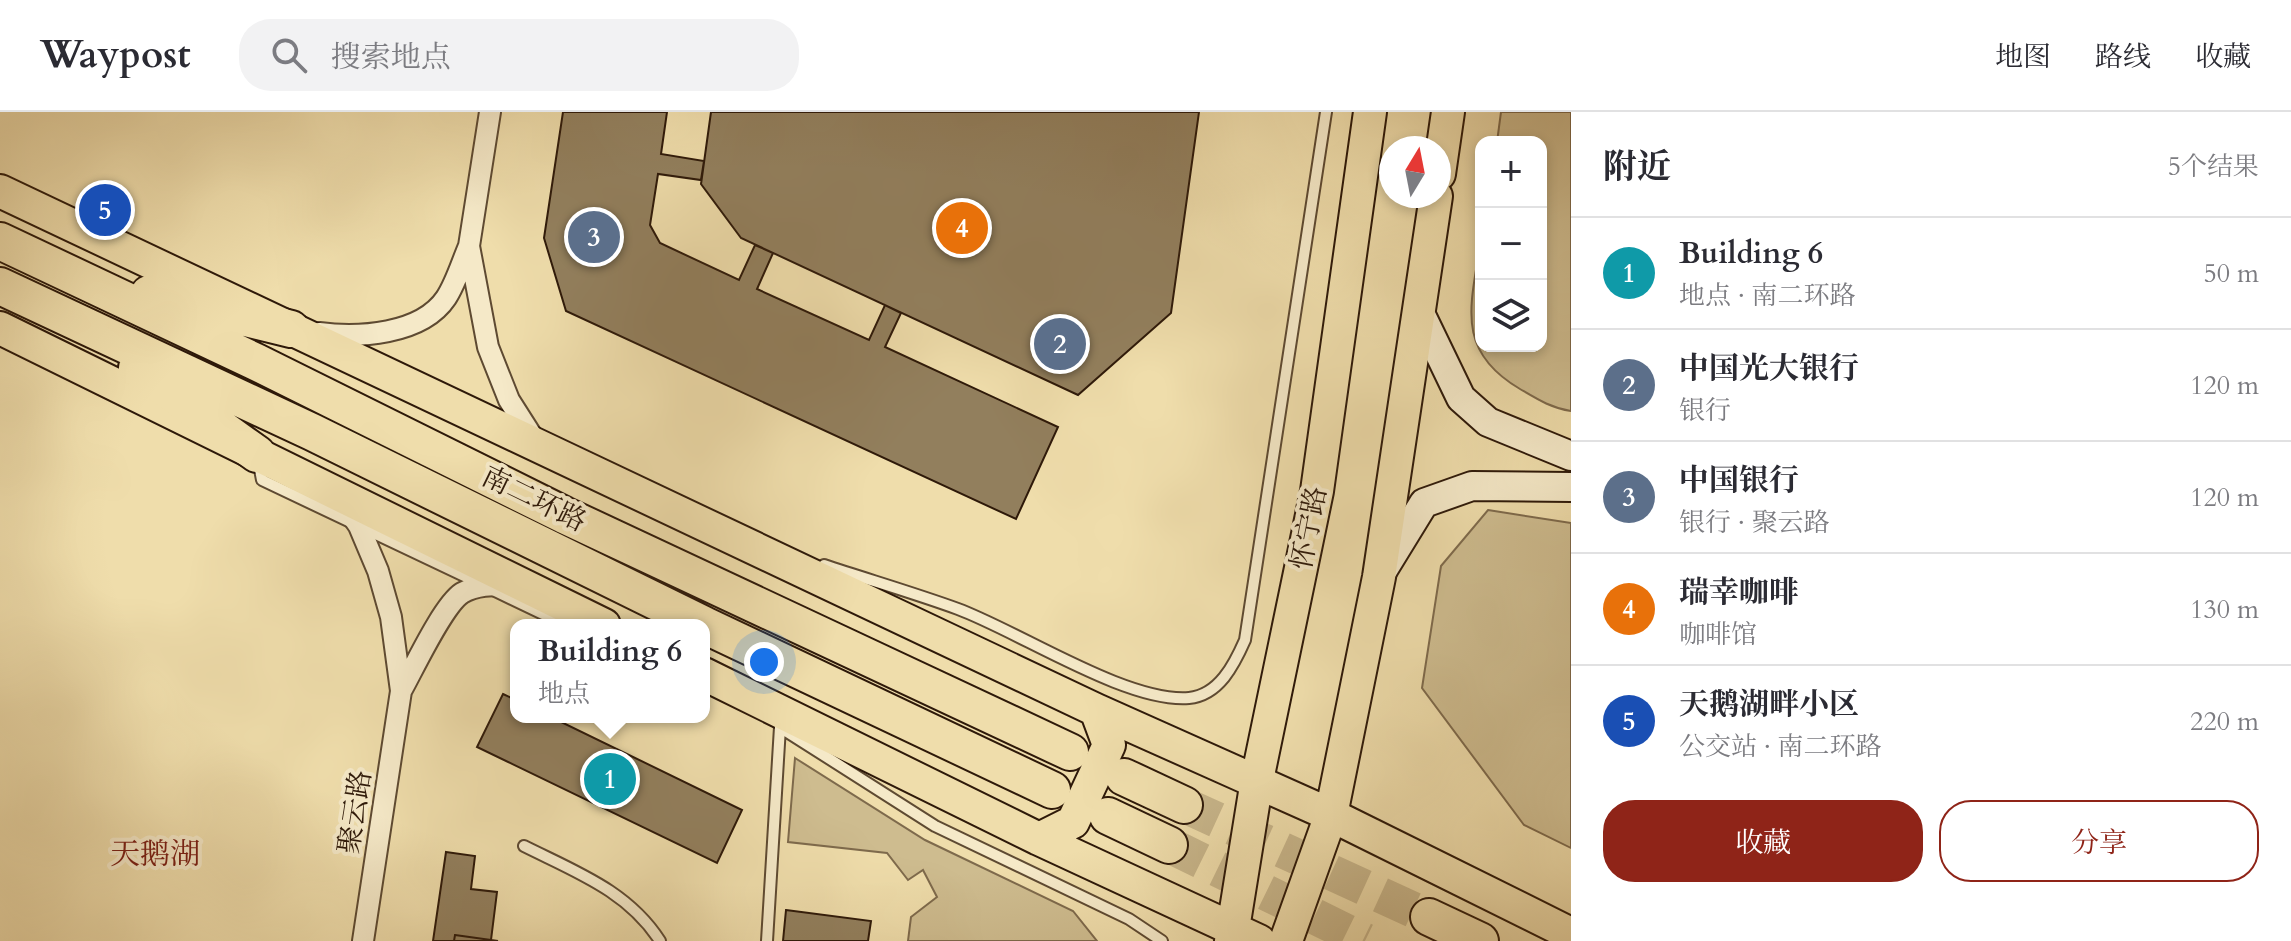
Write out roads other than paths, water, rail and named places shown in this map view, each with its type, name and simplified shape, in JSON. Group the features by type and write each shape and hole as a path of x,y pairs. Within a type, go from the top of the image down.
{"highway":[{"name":"南二环路","path":"0,234 16,249 76,275 564,515 1070,752"},
{"path":"76,275 291,329"},
{"name":"南二环路","path":"11,293 312,432 692,619"},
{"path":"67,318 257,454"},
{"name":"南二环路","path":"710,628 1052,790"},
{"path":"1124,777 1184,805"},
{"path":"1108,816 1169,845"},
{"path":"1429,917 1480,941"}],"main road":[{"name":"怀宁路","path":"1241,937 1257,780 1317,491 1370,112"},
{"path":"1445,136 1448,112"},
{"path":"0,191 733,535 1096,710 1257,780 1571,934"},
{"path":"1286,941 1331,815 1379,577 1434,208"},
{"path":"0,328 592,619"},
{"path":"710,677 1241,937"},
{"path":"1039,839 1073,822 1109,745 1096,710"},
{"path":"1427,865 1571,914"}],"street":[{"path":"291,329 352,337 419,322 446,299 469,246 490,112"},
{"path":"469,246 488,347 509,400 537,444"},
{"path":"1419,311 1461,398 1488,422 1571,456"},
{"path":"1379,577 1424,503 1472,486 1571,487"},
{"name":"聚云路","path":"336,493 359,526 391,617 401,691 363,941"},
{"path":"482,585 523,585"},
{"name":"聚云路","path":"401,691 426,643 459,595 482,585"}],"lane":[{"path":"733,535 960,609 1150,696 1190,698 1211,692 1234,663 1245,640 1326,112"},
{"path":"257,454 262,480 553,619"},
{"path":"767,721 935,826 1129,919 1162,941"},
{"path":"767,941 780,727"},
{"path":"524,846 612,890 644,916 660,941"}],"tunnel":[{"path":"1184,805 1429,917"},
{"path":"1169,845 1365,941"}],"place":[{"name":"天鹅湖畔小区","path":"105,210"},
{"name":"瑞幸咖啡","path":"962,228"},
{"name":"中国银行","path":"594,237"},
{"name":"中国光大银行","path":"1060,344"},
{"name":"Building 6","path":"610,779"}],"district":[{"name":"天鹅湖","path":"155,854"}]}
